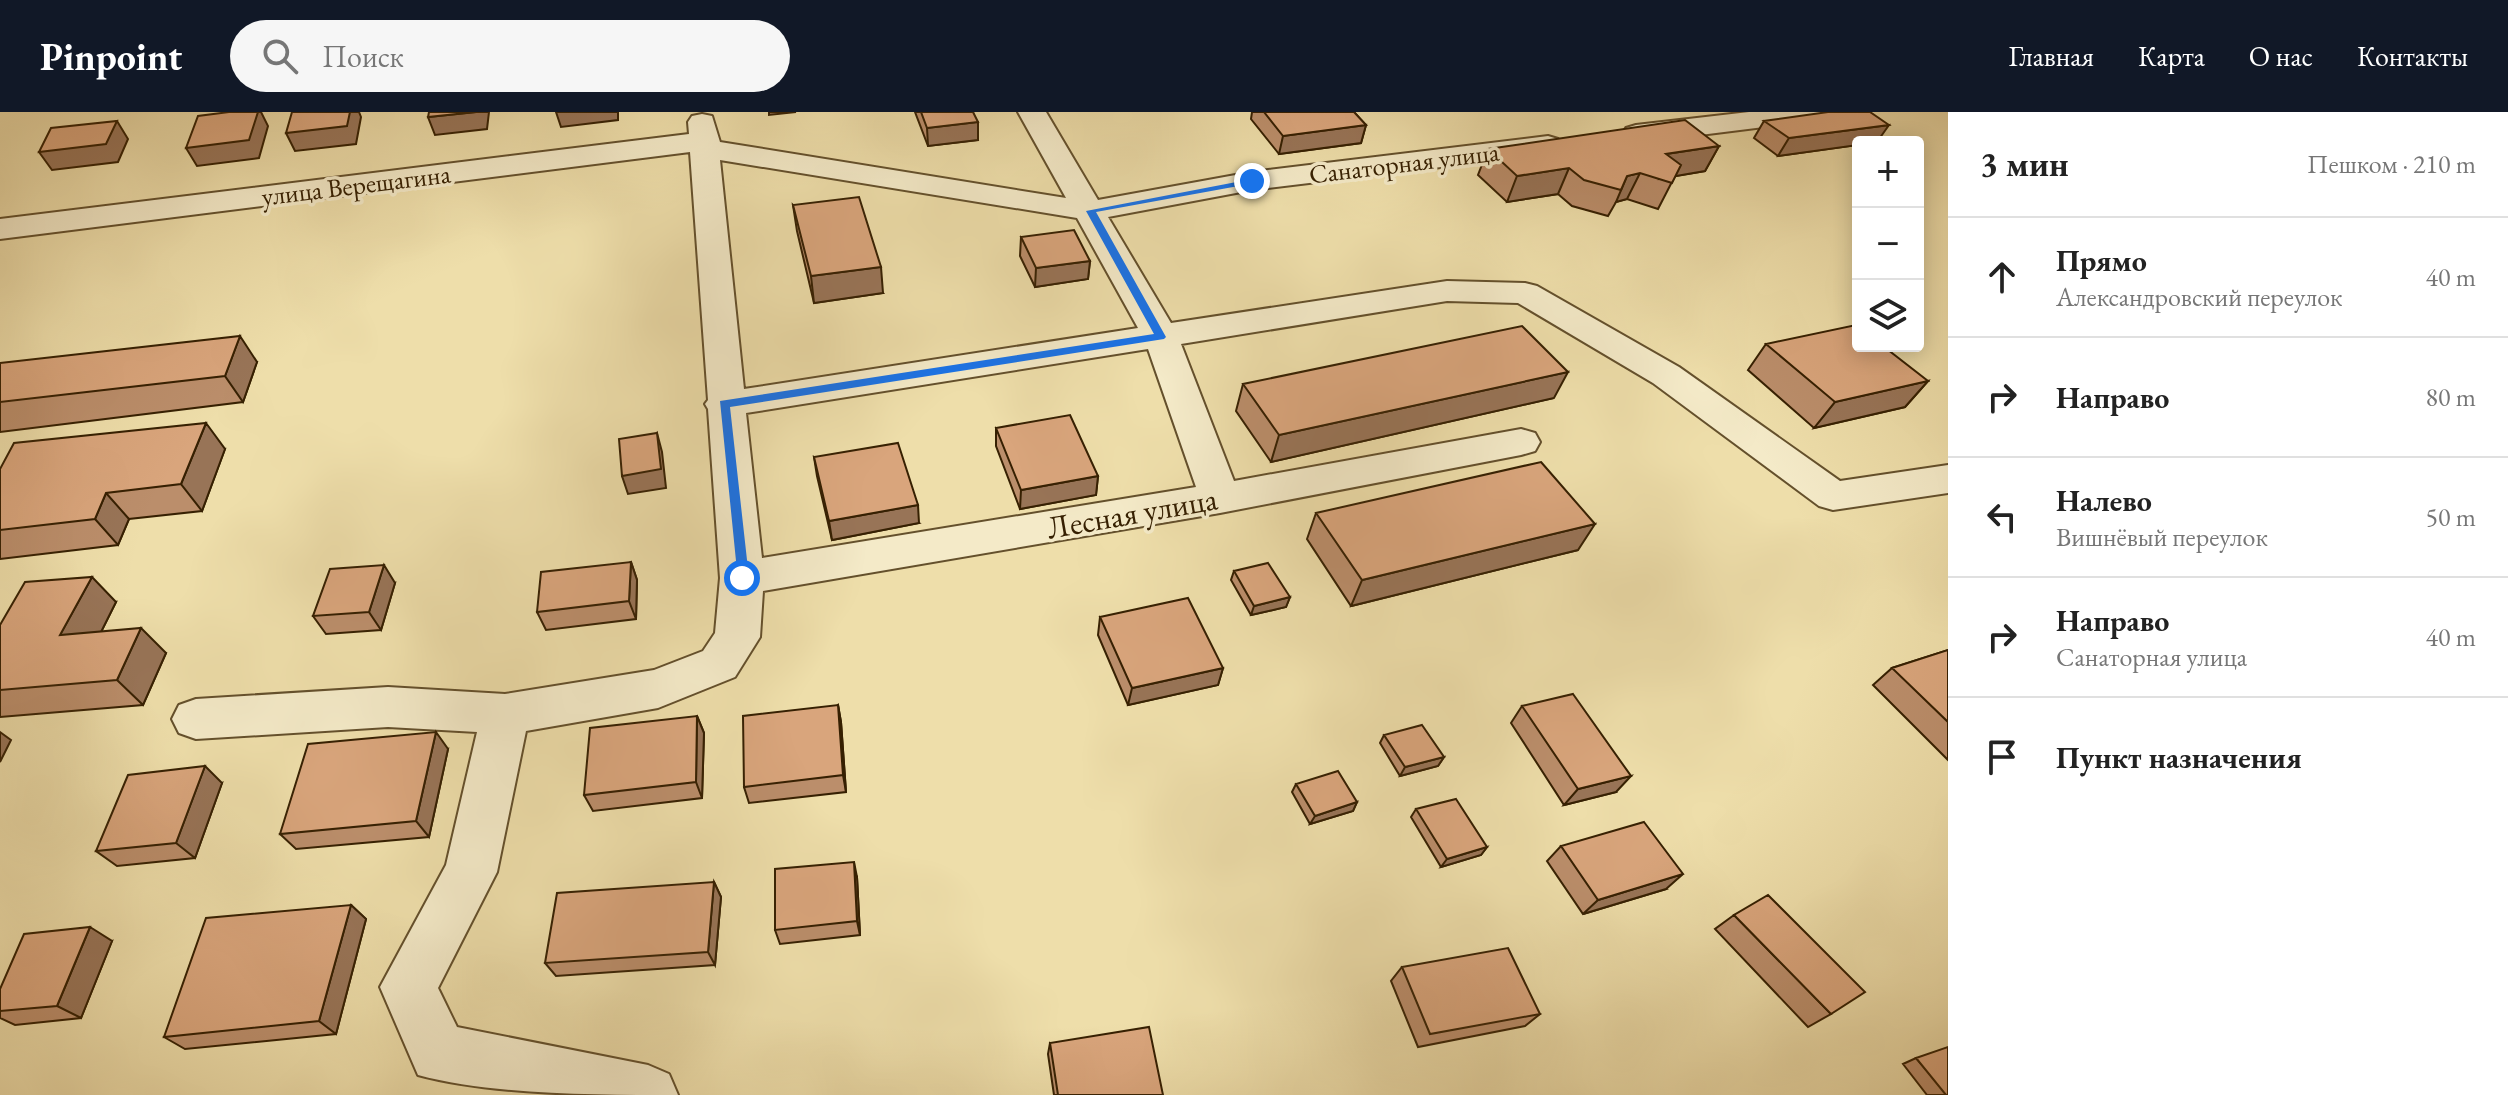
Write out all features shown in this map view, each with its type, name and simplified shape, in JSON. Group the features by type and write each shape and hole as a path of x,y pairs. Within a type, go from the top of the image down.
{"street":[{"path":"1032,112 1161,337 1220,498"},
{"path":"1615,137 1820,112"},
{"path":"196,719 388,707 505,714 658,689 719,664 737,637 742,578 724,404 703,134"},
{"name":"Санаторная улица","path":"703,134 1090,211 1252,181 1583,141"},
{"name":"улица Верещагина","path":"0,229 703,134"},
{"path":"724,404 1447,291 1525,293 1666,375 1833,496 1948,479"},
{"name":"Лесная улица","path":"742,578 1220,498 1521,442"},
{"path":"505,714 471,872 408,987 439,1054 484,1060 648,1095"}],"building":[{"path":"258,112 249,140 186,148 198,116"},
{"path":"292,112 350,112 347,126 286,133"},
{"path":"429,112 476,112 428,117"},
{"path":"921,112 973,112 978,122 927,128"},
{"path":"1264,112 1354,112 1366,125 1283,136"},
{"path":"1828,112 1870,112 1889,125 1789,138 1764,121"},
{"path":"1685,120 1719,146 1666,154 1681,165 1672,183 1640,173 1627,176 1621,190 1584,180 1569,168 1517,176 1488,149"},
{"path":"117,121 106,144 39,152 51,128"},
{"path":"859,197 881,267 811,276 793,205"},
{"path":"1074,230 1090,261 1036,268 1021,237"},
{"path":"1522,326 1568,372 1279,435 1243,384"},
{"path":"1852,326 1852,352 1891,352 1928,381 1835,402 1766,344"},
{"path":"240,336 225,376 0,402 0,363"},
{"path":"1070,415 1098,476 1021,490 996,428"},
{"path":"206,423 181,484 106,493 95,519 0,530 0,469 14,443"},
{"path":"657,433 661,469 622,476 619,439"},
{"path":"898,443 918,505 829,521 814,457"},
{"path":"1541,462 1595,524 1362,580 1316,513"},
{"path":"631,562 629,601 537,612 541,572"},
{"path":"1268,563 1290,597 1254,606 1234,571"},
{"path":"384,565 369,612 313,616 330,569"},
{"path":"92,577 60,635 141,628 117,680 0,690 0,625 25,582"},
{"path":"1188,598 1223,668 1132,688 1100,617"},
{"path":"1948,650 1948,722 1892,668"},
{"path":"1573,694 1631,776 1578,789 1522,706"},
{"path":"838,705 843,775 744,787 743,716"},
{"path":"697,716 696,782 584,795 590,728"},
{"path":"1422,725 1444,757 1405,767 1384,735"},
{"path":"436,732 416,821 280,834 308,744"},
{"path":"205,766 176,843 96,851 128,775"},
{"path":"1338,771 1357,802 1315,816 1296,784"},
{"path":"1456,799 1487,847 1447,859 1416,809"},
{"path":"1644,822 1683,874 1598,900 1561,846"},
{"path":"854,862 857,921 775,930 775,869"},
{"path":"714,882 708,952 545,963 557,893"},
{"path":"1768,895 1865,992 1831,1014 1734,915"},
{"path":"351,905 319,1021 164,1037 206,918"},
{"path":"90,927 57,1006 0,1011 0,989 24,934"},
{"path":"1508,948 1540,1014 1430,1034 1402,967"},
{"path":"1149,1027 1163,1095 1058,1095 1050,1043"},
{"path":"1948,1047 1948,1095 1946,1095 1916,1058"}],"route":[{"path":"742,578 724,404 1161,337 1090,211 1252,181"}]}
